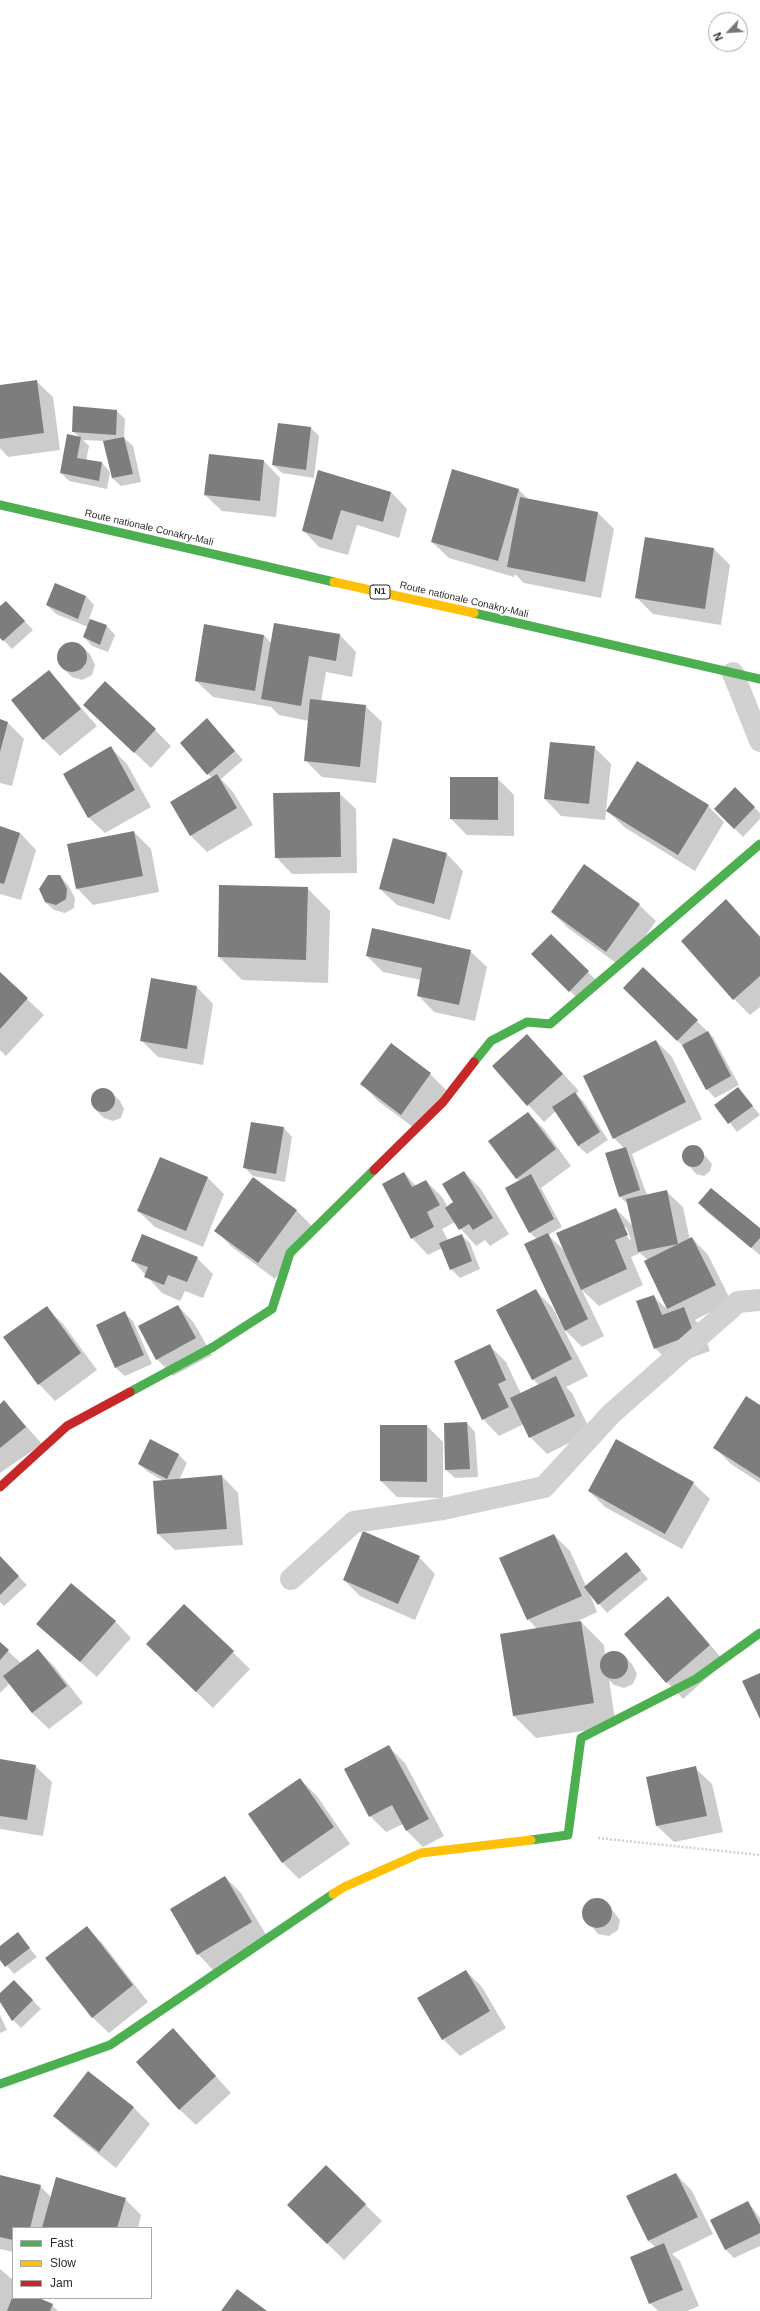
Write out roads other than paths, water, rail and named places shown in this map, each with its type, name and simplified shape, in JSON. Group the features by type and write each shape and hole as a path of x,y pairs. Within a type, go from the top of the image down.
{"main road":[{"name":"Route nationale Conakry-Mali","path":"0,506 760,679"},
{"path":"0,1487 67,1426 212,1347 272,1309 290,1253 443,1102 491,1041 527,1022 550,1024 760,844"},
{"path":"0,2084 110,2045 344,1887 421,1853 568,1835 581,1738 696,1679 760,1633"}],"street":[{"path":"733,673 760,741"},
{"path":"291,1579 354,1522 443,1509 544,1487 611,1414 738,1302 760,1300"}]}
